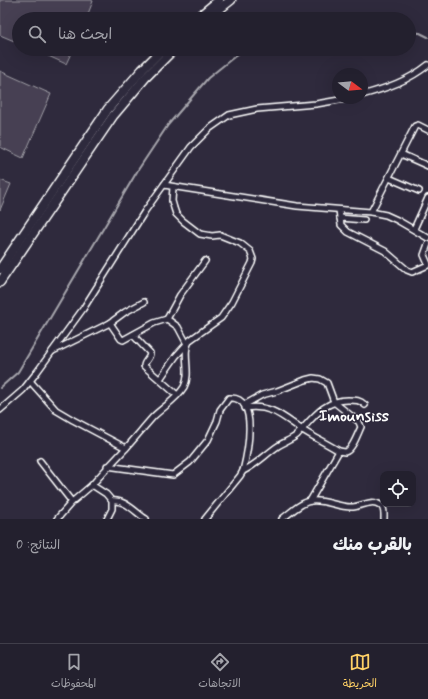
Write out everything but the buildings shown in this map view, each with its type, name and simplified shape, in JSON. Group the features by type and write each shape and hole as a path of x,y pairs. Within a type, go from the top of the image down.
{"highway":[{"path":"204,12 219,0"},
{"path":"216,12 231,0"},
{"path":"0,269 108,109 156,56"},
{"path":"0,282 112,116 167,56"}],"street":[{"path":"368,93 401,83 417,74 428,65"},
{"path":"0,410 23,390 52,352 83,309 145,211 191,147 209,130 229,115 257,109 332,101"},
{"path":"371,212 415,126 418,125 428,130"},
{"path":"401,154 428,166"},
{"path":"389,178 419,191"},
{"path":"164,185 297,206 371,212 386,216 414,229 428,238"},
{"path":"160,379 190,340 221,318 232,302 253,259 250,251 240,243 220,235 212,236 200,234 183,221 176,214 174,208 172,201 173,187"},
{"path":"414,229 428,198"},
{"path":"339,210 341,225 348,232 385,251 407,270 412,272 428,264 424,255 428,244"},
{"path":"340,218 364,220"},
{"path":"110,322 121,339 127,338 154,323 167,319 180,296 205,262"},
{"path":"52,352 110,322 144,302"},
{"path":"57,519 72,502 92,485 107,466 126,448 154,416 178,395 184,387 187,380 187,344 178,327 167,319"},
{"path":"133,335 150,354 144,366 148,371 160,379 178,395"},
{"path":"313,378 324,380 327,383 334,402 361,424 361,427 350,450 345,452 339,451 301,429 274,410 244,406 262,395 278,391 313,378"},
{"path":"30,381 56,410 126,448"},
{"path":"107,466 174,475 190,462 208,440 217,421 220,410 229,398 234,398 244,406 249,422 249,436 243,471 205,519"},
{"path":"243,471 250,468 296,435 327,405 334,402 353,400 360,401 366,405"},
{"path":"310,501 339,451"},
{"path":"40,461 72,502"},
{"path":"92,485 106,494 112,501 112,508 107,519"},
{"path":"112,501 116,500 123,502 146,519"},
{"path":"282,519 310,501 320,501 353,507 374,503 380,504 383,508 384,519"}],"shaded area":[{"path":"0,0 93,1 89,12 12,12 12,40 0,35"},
{"path":"48,56 70,56 66,64"},
{"path":"0,71 51,94 23,158 0,147"},
{"path":"0,180 11,184 0,210"}],"waterway":[{"path":"416,33 428,37"},
{"path":"0,388 18,372 138,170 168,125 208,78 235,56"}],"district":[{"name":"Imounsiss","path":"354,415"}]}
